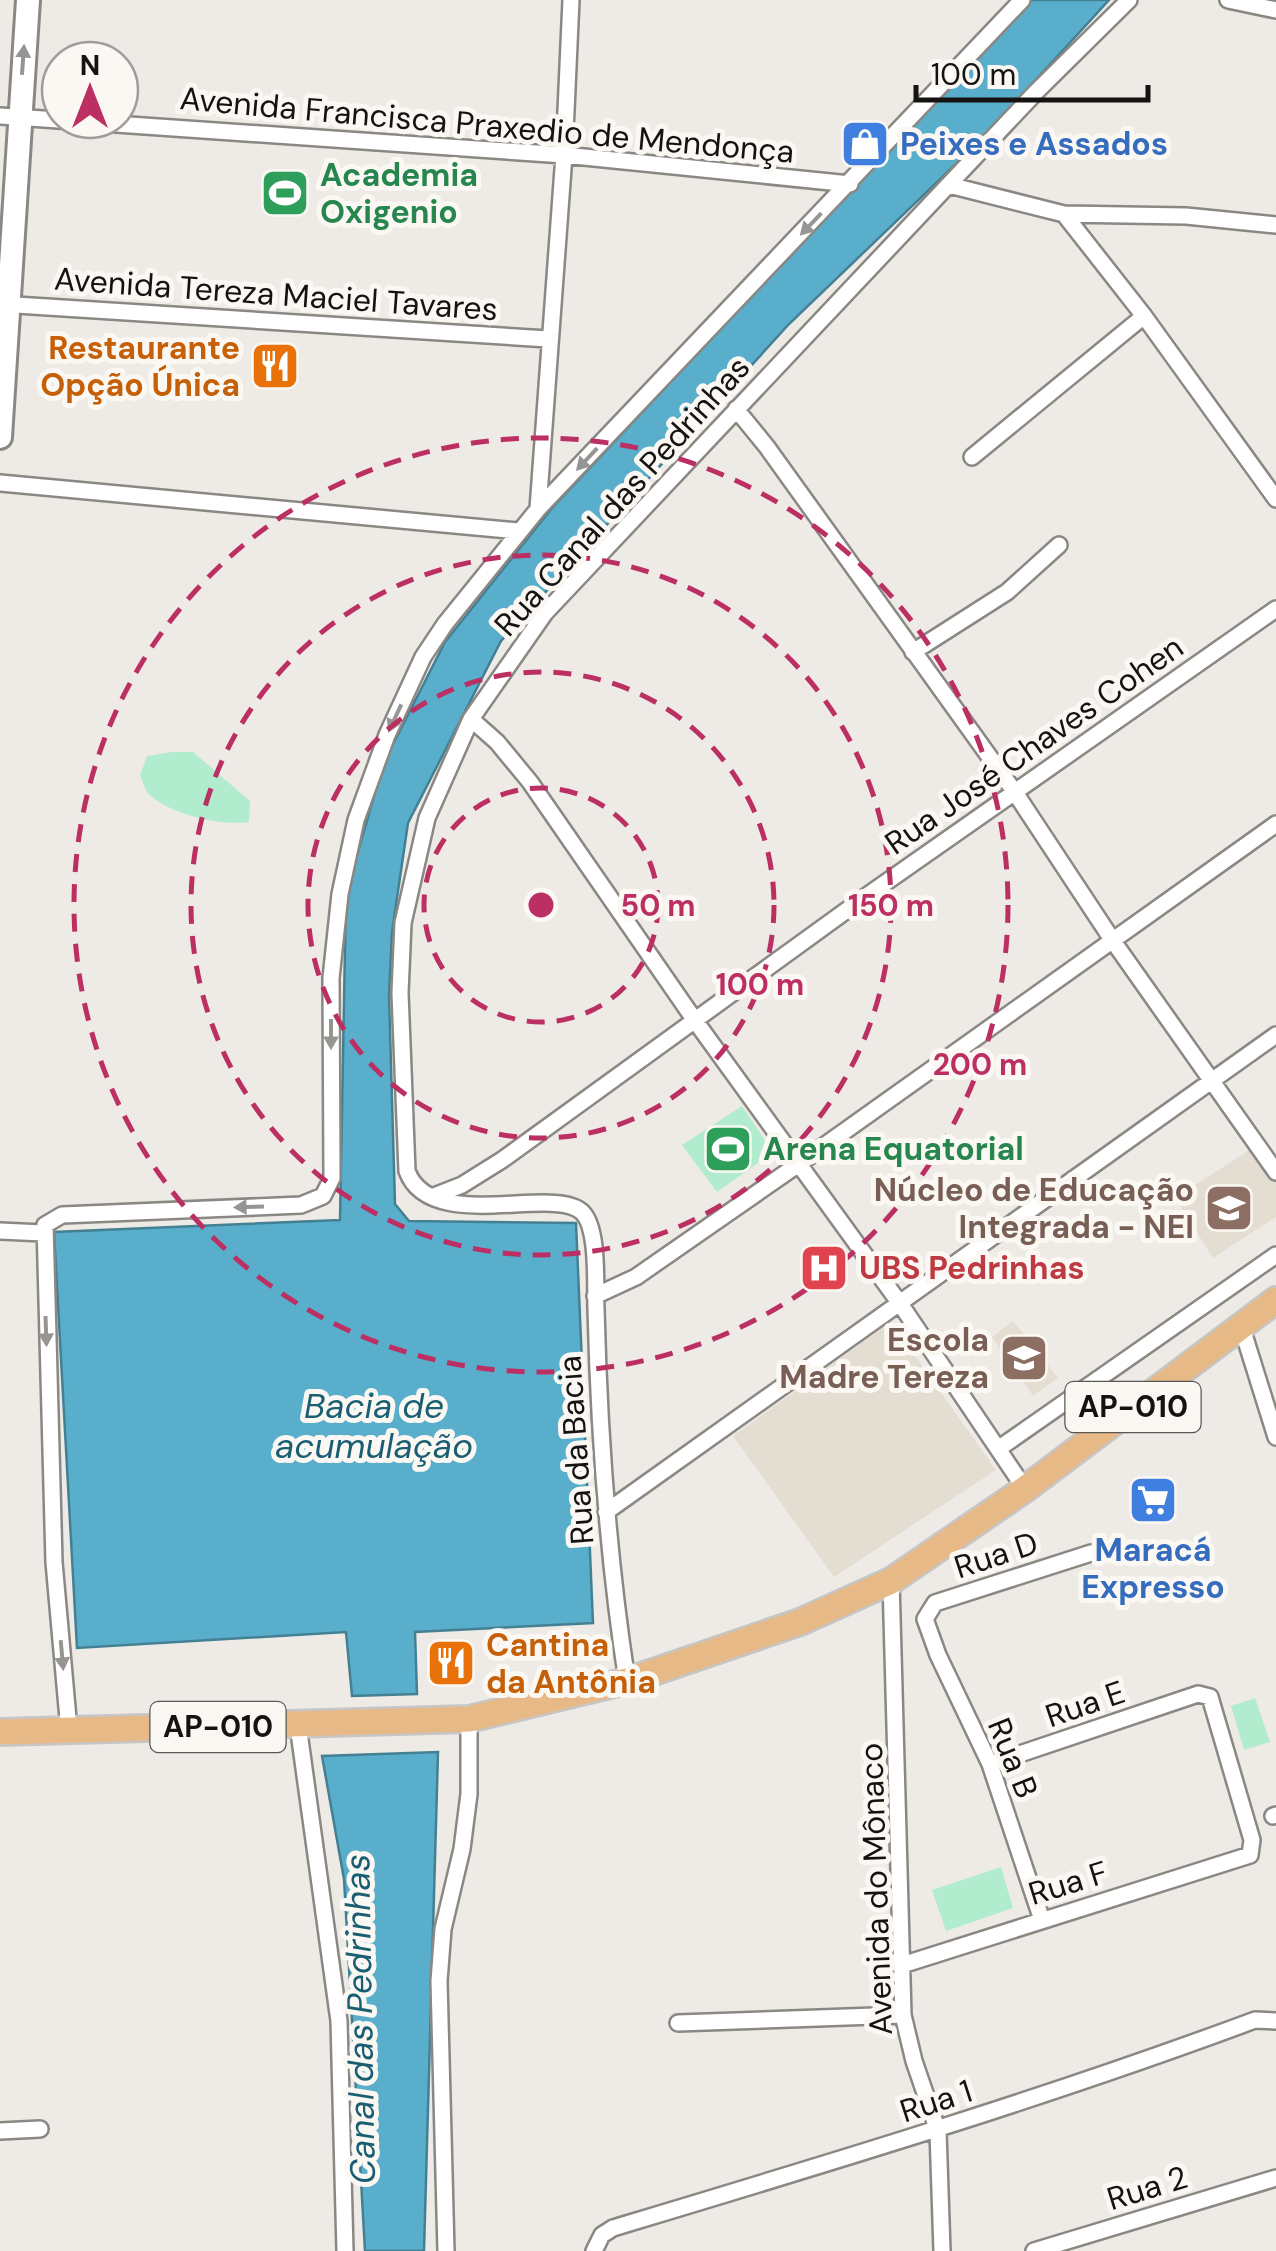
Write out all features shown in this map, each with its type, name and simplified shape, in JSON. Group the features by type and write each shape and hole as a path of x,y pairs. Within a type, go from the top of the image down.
{"main road":[{"path":"0,437 9,117 28,0"},
{"name":"AP-010","path":"0,1732 469,1719 627,1681 800,1622 891,1581 1025,1489 1276,1300"}],"street":[{"path":"538,509 564,155 570,0"},
{"name":"Rua Canal das Pedrinhas","path":"43,1233 48,1222 62,1215 314,1202 323,1196 332,1178 333,943 356,820 387,735 423,658 518,530 1022,0"},
{"name":"Rua Canal das Pedrinhas","path":"430,1197 411,1182 405,1160 400,958 427,818 472,719 545,613 1037,90 1130,0"},
{"path":"1228,0 1276,10"},
{"name":"Avenida Francisca Praxedio de Mendonça","path":"9,117 564,155 850,184"},
{"path":"949,185 1064,214 1186,216 1276,225"},
{"path":"1064,214 1144,316 1276,498"},
{"name":"Avenida Tereza Maciel Tavares","path":"5,304 548,339"},
{"path":"972,457 1144,316"},
{"path":"736,409 1014,792 1276,1172"},
{"path":"0,482 518,530"},
{"path":"913,652 1007,592 1059,545"},
{"name":"Rua José Chaves Cohen","path":"430,1197 462,1185 502,1160 1276,609"},
{"path":"472,719 510,756 901,1305 1025,1489"},
{"path":"595,1296 636,1276 800,1163 1276,824"},
{"path":"606,1512 1276,1035"},
{"name":"Rua da Bacia","path":"430,1197 483,1206 561,1205 580,1210 586,1216 594,1249 606,1512 627,1681"},
{"path":"0,1232 43,1233 54,1562 69,1730"},
{"path":"998,1449 1276,1255"},
{"path":"1241,1325 1276,1437"},
{"name":"Rua D","path":"925,1619 935,1603 1091,1553"},
{"name":"Avenida do Mônaco","path":"891,1581 903,2015 938,2131 942,2251"},
{"name":"Rua B","path":"925,1619 990,1764 1042,1920"},
{"name":"Rua E","path":"990,1764 1198,1694 1210,1697 1252,1840 1250,1854"},
{"path":"446,2251 439,1981 443,1929 466,1820 469,1719"},
{"path":"298,1725 339,2021 345,2251"},
{"name":"Rua F","path":"902,1964 1250,1854"},
{"path":"678,2023 903,2015"},
{"name":"Rua 1","path":"594,2251 602,2236 613,2228 938,2131 1111,2074 1255,2020 1274,2020"},
{"path":"0,2131 40,2129"},
{"name":"Rua 2","path":"1034,2251 1276,2178"}],"shaded area":[{"name":"Núcleo de Educação Integrada - NEI","path":"1251,1149 1276,1182 1276,1217 1213,1258 1175,1198"},
{"name":"Escola Madre Tereza","path":"1013,1321 1058,1378 1033,1396 992,1337"},
{"path":"891,1322 996,1470 834,1577 733,1436"}],"green space":[{"path":"193,752 250,801 249,822 198,818 151,796 140,775 147,756"},
{"name":"Arena Equatorial","path":"742,1106 773,1152 717,1192 682,1145"},
{"path":"1255,1698 1270,1742 1244,1750 1231,1706"},
{"path":"1001,1867 1013,1908 946,1931 932,1890"}],"water":[{"name":"Bacia de acumulação","path":"1031,0 1109,0 980,141 789,324 501,641 408,823 392,932 389,995 395,1204 409,1221 576,1223 593,1623 415,1632 417,1694 352,1696 346,1632 77,1648 54,1232 340,1220 346,893 384,762 445,642 552,508"},
{"name":"Canal das Pedrinhas","path":"438,1752 424,2251 365,2251 344,1879 322,1756"}],"place":[{"name":"Peixes e Assados","path":"865,144"},
{"name":"Academia Oxigenio","path":"285,193"},
{"name":"Restaurante Opção Única","path":"275,366"},
{"name":"Arena Equatorial","path":"728,1149"},
{"name":"Núcleo de Educação Integrada - NEI","path":"1229,1208"},
{"name":"UBS Pedrinhas","path":"824,1268"},
{"name":"Escola Madre Tereza","path":"1024,1358"},
{"name":"Maracá Expresso","path":"1153,1500"},
{"name":"Cantina da Antônia","path":"451,1663"}]}
